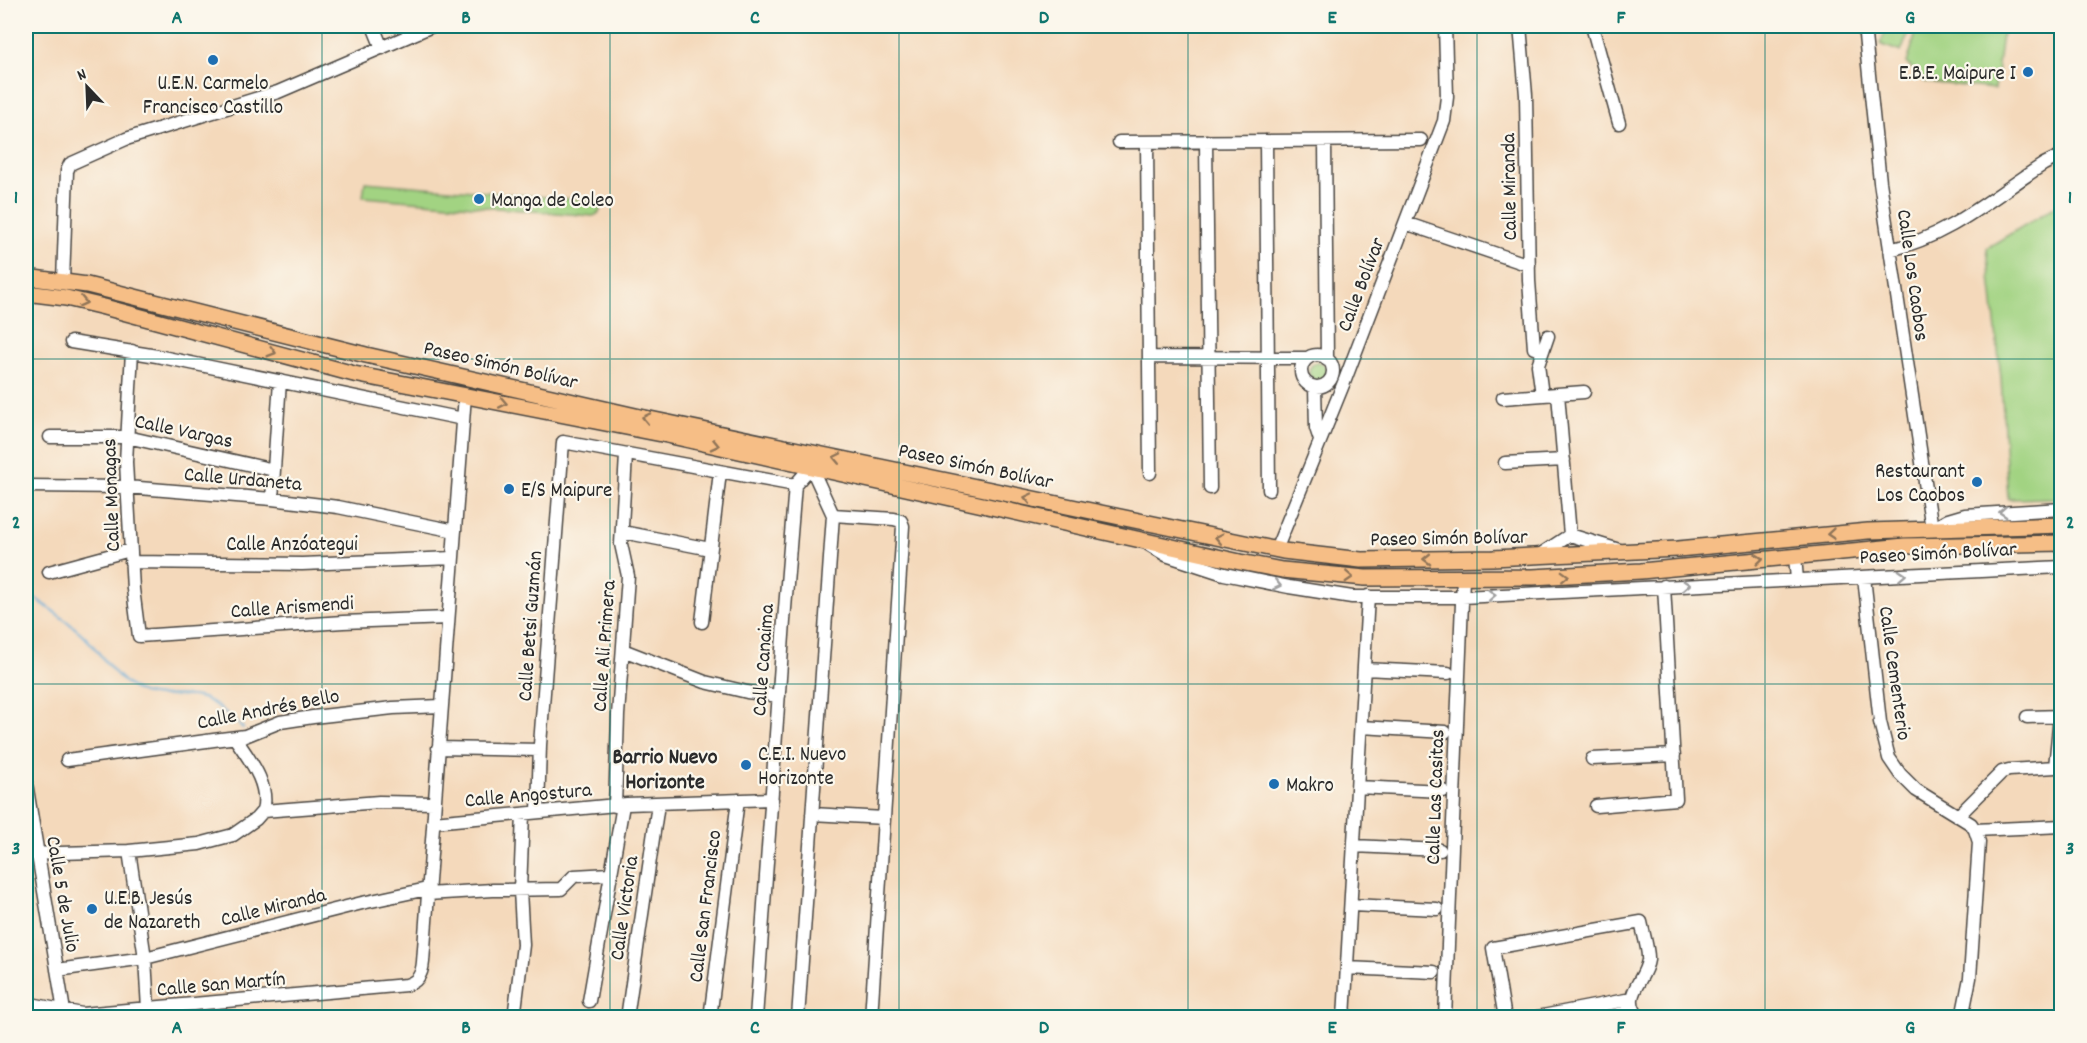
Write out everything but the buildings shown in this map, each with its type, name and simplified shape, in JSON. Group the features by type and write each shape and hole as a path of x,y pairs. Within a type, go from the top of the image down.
{"main road":[{"name":"Paseo Simón Bolívar","path":"26,277 109,290 1142,541 1270,568 1356,578 1585,575 1871,548 2061,543"},
{"name":"Paseo Simón Bolívar","path":"26,293 66,298 104,307 354,374 1276,550 1335,558 1370,560 1626,552 1868,531 2061,525"},
{"path":"1932,529 1934,545"},
{"path":"1270,568 1276,550"}],"street":[{"path":"373,26 382,48"},
{"path":"63,281 66,171 70,164 126,139 287,89 432,26"},
{"name":"Calle Bolívar","path":"1276,550 1444,121 1447,97 1445,26"},
{"name":"Calle Miranda","path":"1520,26 1526,95 1529,265 1534,348"},
{"path":"1592,26 1619,123"},
{"name":"Calle Los Caobos","path":"1864,26 1880,182 1932,529"},
{"path":"1119,142 1421,140"},
{"path":"1206,141 1210,488"},
{"path":"1266,141 1269,490"},
{"path":"1325,141 1327,360"},
{"path":"1148,142 1150,472"},
{"path":"1890,250 1913,244 1941,232 2061,155"},
{"path":"1405,223 1529,265"},
{"path":"1542,395 1538,365 1548,336"},
{"path":"71,342 132,351 463,419"},
{"name":"Calle Monagas","path":"132,351 127,437 127,487 139,636"},
{"path":"1149,357 1308,358 1316,356 1327,360 1332,366 1331,378 1325,384 1315,387 1306,383 1301,376 1302,364 1308,358"},
{"path":"272,499 280,381"},
{"path":"1315,387 1316,429 1320,440"},
{"path":"1503,398 1584,392"},
{"path":"1558,394 1570,535"},
{"path":"427,892 465,395"},
{"name":"Calle Vargas","path":"50,437 127,437 274,470"},
{"name":"Calle Betsi Guzmán","path":"538,813 540,750 563,442 626,454"},
{"path":"626,454 795,485 813,460"},
{"name":"Calle Ali Primera","path":"589,1001 619,805 618,723 628,576 622,550 626,454"},
{"path":"798,1017 833,515 813,460"},
{"path":"1505,463 1564,460"},
{"path":"702,622 720,472"},
{"name":"Calle Canaima","path":"756,1017 795,485"},
{"name":"Calle Urdaneta","path":"26,486 127,487 272,499 338,507 455,531"},
{"name":"Paseo Simón Bolívar","path":"1932,529 1948,520 1965,515 2061,509"},
{"path":"833,515 894,519 902,524 871,1017"},
{"path":"622,532 710,549"},
{"path":"1570,535 1626,552"},
{"path":"1538,556 1570,535"},
{"name":"Paseo Simón Bolívar","path":"1142,541 1166,555 1224,574 1352,597 1462,597 2061,567"},
{"name":"Calle Anzóategui","path":"48,572 131,556 302,564 453,558"},
{"path":"1795,556 1797,580"},
{"name":"Calle Cementerio","path":"1864,577 1880,722 1889,758 1900,774 1916,790 1959,815 1975,830"},
{"name":"Calle Las Casitas","path":"1445,1017 1463,578"},
{"path":"1596,806 1677,800 1664,586"},
{"path":"1344,1017 1368,596"},
{"name":"Calle Arismendi","path":"139,636 343,622 448,618"},
{"path":"623,650 727,688 779,696"},
{"path":"1364,669 1448,673"},
{"name":"Calle Andrés Bello","path":"66,760 235,738 280,722 372,709 441,706"},
{"path":"1959,815 2002,772 2055,767 2061,716 2028,717"},
{"path":"1361,728 1445,732"},
{"path":"32,854 129,851 199,844 226,838 243,829 263,811 265,803 262,786 254,767 235,738"},
{"path":"438,748 540,750"},
{"path":"1592,759 1674,755"},
{"name":"Calle 5 de Julio","path":"26,783 32,854 64,1011"},
{"path":"1357,787 1443,791"},
{"name":"Calle Angostura","path":"433,822 619,805 772,799"},
{"name":"Calle San Francisco","path":"710,1017 738,800"},
{"path":"263,811 379,802 434,803"},
{"name":"Calle Victoria","path":"627,1017 658,804"},
{"path":"513,1017 523,945 520,890 523,813"},
{"path":"812,814 884,818"},
{"path":"1962,1017 1970,978 1975,920 1979,852 1975,830 2061,826"},
{"path":"1354,846 1440,850"},
{"path":"129,851 145,958 148,1009"},
{"name":"Calle Miranda","path":"57,970 145,958 362,903 427,892 561,890 574,876 610,874"},
{"name":"Calle San Martín","path":"26,1003 82,1014 406,985 418,978 423,970 427,892"},
{"path":"1351,905 1437,909"},
{"path":"1505,1017 1493,948 1641,922 1648,960 1635,1009"},
{"path":"1347,968 1434,972"},
{"path":"1532,1017 1635,1009"},
{"path":"1600,1017 1635,1009"}],"green space":[{"path":"1888,26 1911,26 1901,52 1880,44"},
{"path":"1918,26 2003,26 1995,89 1925,82 1907,63"},
{"name":"Manga de Coleo","path":"365,182 594,201 601,209 593,216 363,197"},
{"path":"2061,203 2061,498 2008,499 2001,378 1987,248"},
{"path":"1318,363 1324,366 1327,372 1324,378 1318,381 1312,378 1309,372 1312,366"}],"waterway":[{"path":"26,591 84,636 113,671 134,689 151,695 185,695 208,700 243,728"}],"place":[{"name":"U.E.N. Carmelo Francisco Castillo","path":"213,60"},
{"name":"E.B.E. Maipure I","path":"2028,72"},
{"name":"Manga de Coleo","path":"479,199"},
{"name":"Restaurant Los Caobos","path":"1977,482"},
{"name":"E/S Maipure","path":"509,489"},
{"name":"C.E.I. Nuevo Horizonte","path":"746,765"},
{"name":"Makro","path":"1274,784"},
{"name":"U.E.B. Jesús de Nazareth","path":"92,909"}],"district":[{"name":"Barrio Nuevo Horizonte","path":"665,768"}]}
